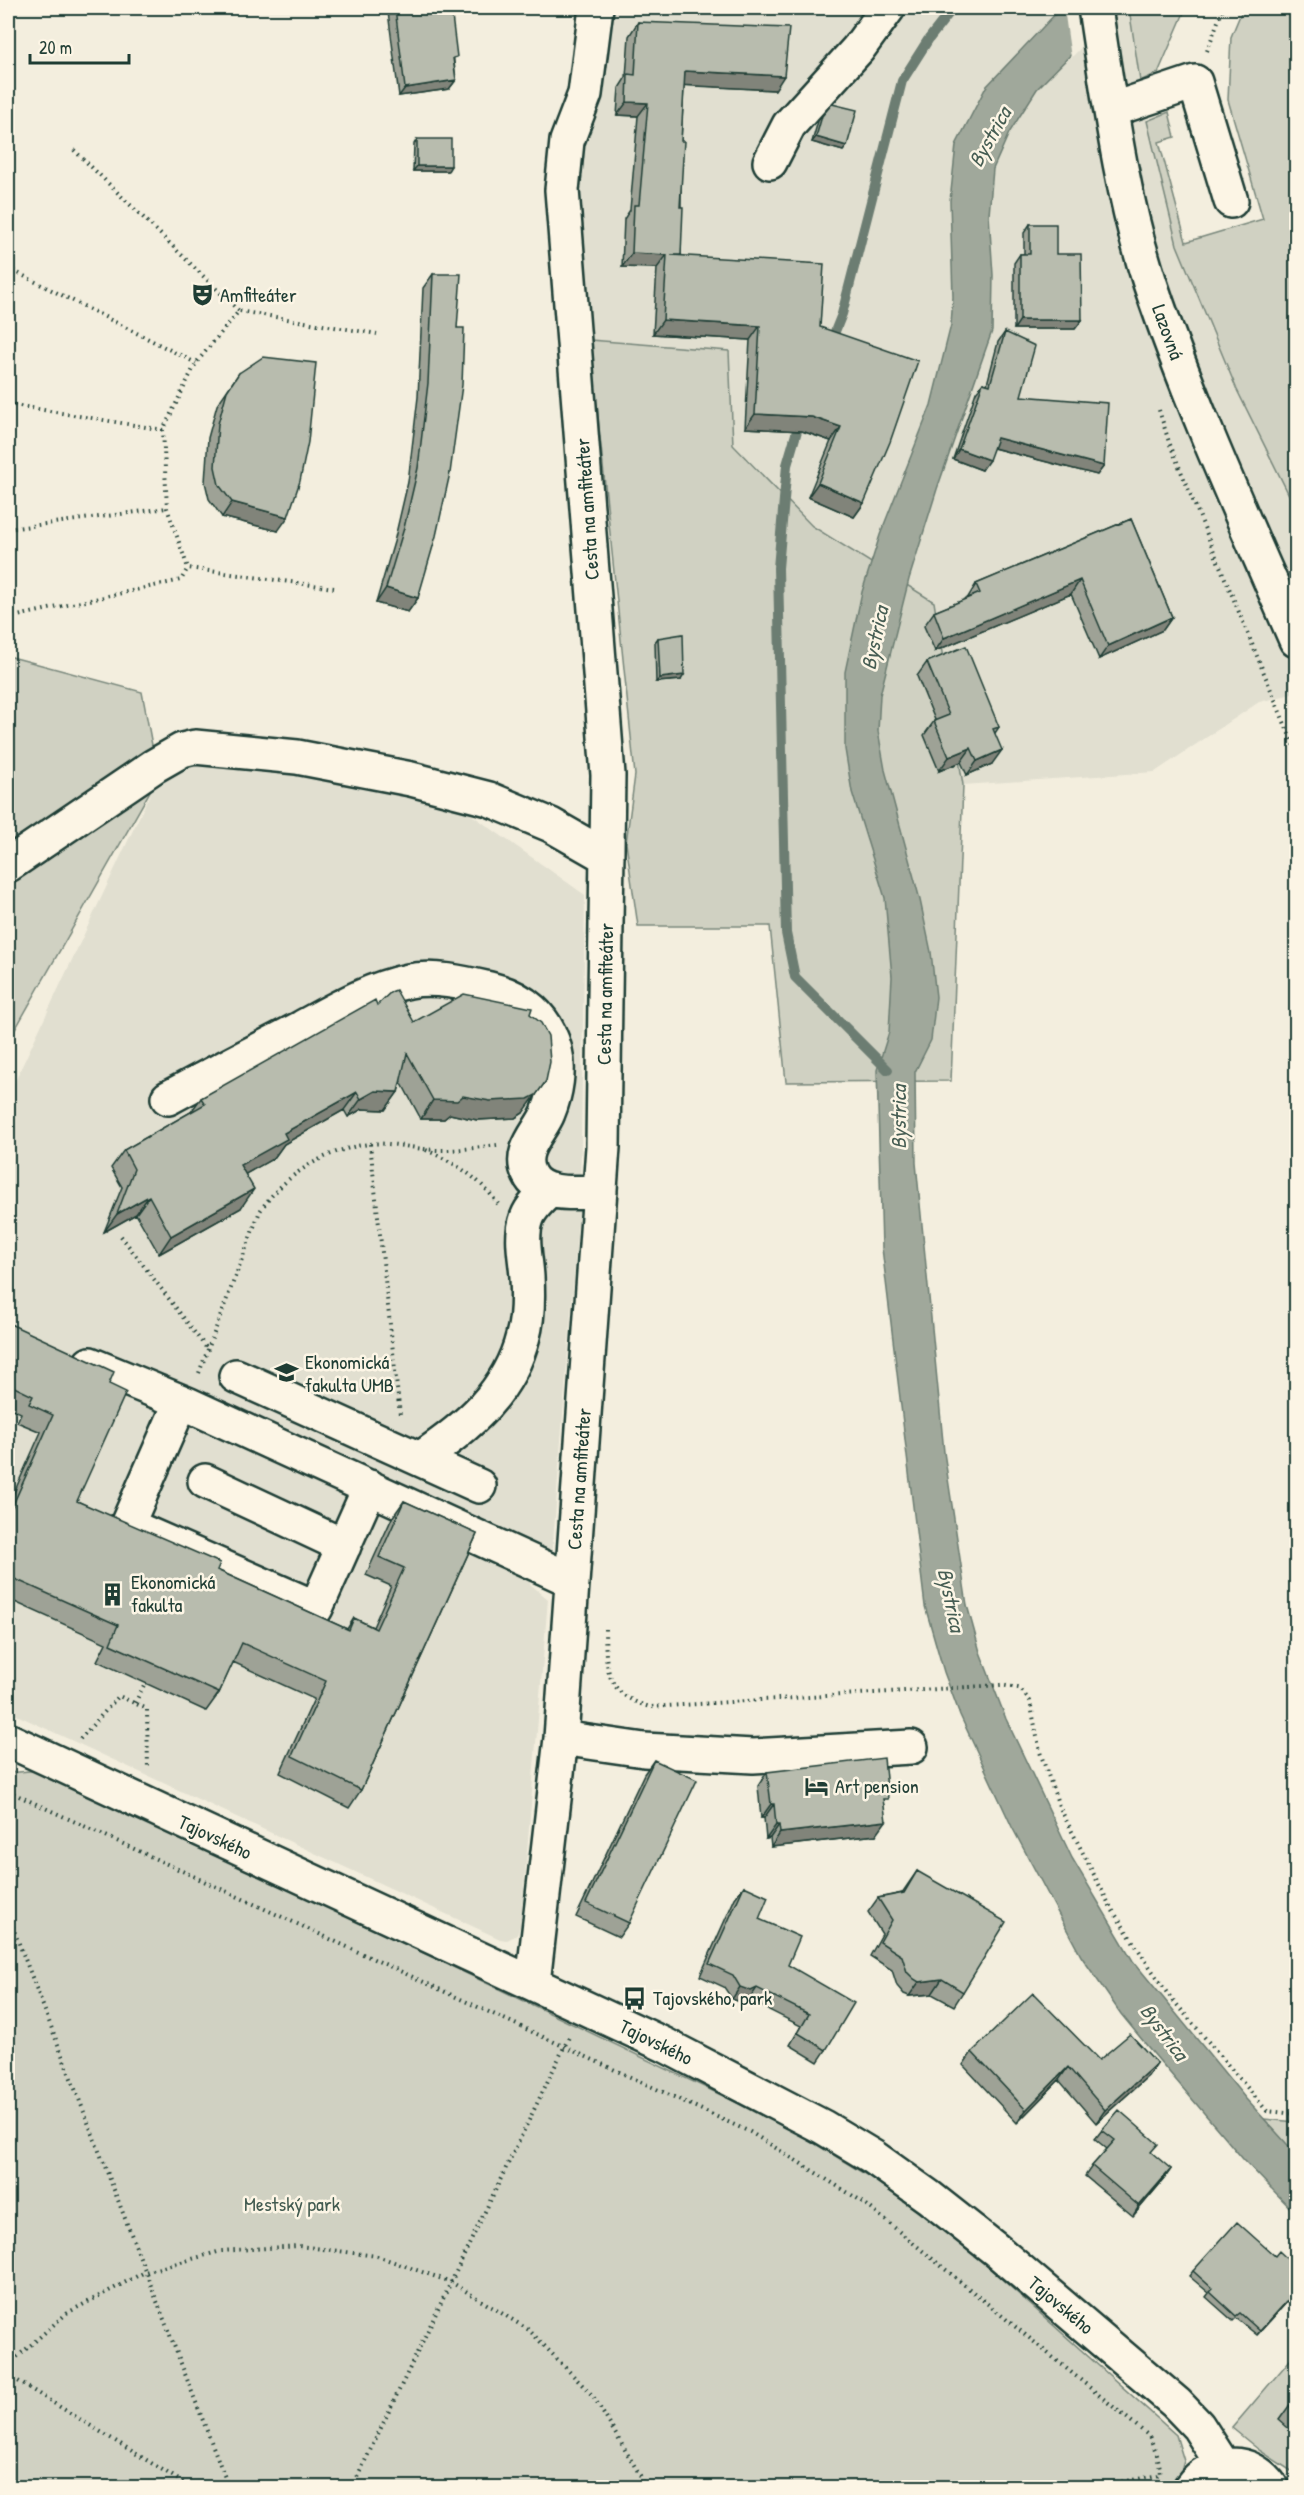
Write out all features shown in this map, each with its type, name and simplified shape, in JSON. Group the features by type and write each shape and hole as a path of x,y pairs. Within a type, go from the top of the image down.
{"street":[{"name":"Cesta na amfiteáter","path":"533,1983 561,1738 603,1147 608,775 562,189 567,141 585,94 596,8"},
{"path":"770,162 789,125 858,49 888,8"},
{"name":"Lazovná","path":"1095,8 1125,181 1150,281 1188,387 1296,640"},
{"path":"1111,110 1195,82 1232,201"},
{"path":"8,865 154,766 182,750 195,747 297,757 411,779 489,799 551,825 607,857"},
{"path":"168,1098 369,992 411,981 458,981 496,990 520,1000 543,1021 549,1030 556,1052 555,1087 545,1120 536,1130 526,1159 528,1174 537,1185 550,1191 600,1192"},
{"path":"412,1456 479,1414 498,1392 512,1366 523,1336 527,1276 523,1252 527,1219 537,1202 550,1191"},
{"path":"90,1364 184,1403 571,1580"},
{"path":"236,1376 479,1486"},
{"path":"184,1403 127,1525 316,1608 370,1488"},
{"path":"205,1481 344,1546"},
{"path":"561,1738 644,1750 753,1756 911,1747"},
{"name":"Tajovského","path":"9,1744 533,1983 738,2082 823,2127 873,2157 995,2249 1176,2403 1198,2426 1223,2465"},
{"path":"1190,2487 1196,2478 1209,2469 1223,2465 1250,2468 1262,2475 1272,2487"}],"path":[{"path":"1195,82 1223,8"},
{"path":"74,150 239,311 378,334"},
{"path":"8,268 196,363"},
{"path":"8,618 181,580 188,568 167,508 163,430 196,363 239,311"},
{"path":"8,404 163,430"},
{"path":"8,529 167,508"},
{"path":"188,568 334,588"},
{"path":"1222,570 1296,751"},
{"path":"184,1403 208,1350 260,1211 274,1190 290,1177 318,1160 370,1144 404,1145 424,1149 497,1145 516,1140 536,1130"},
{"path":"370,1144 412,1456"},
{"path":"424,1149 463,1168 484,1185 508,1220 523,1252"},
{"path":"121,1236 222,1369 236,1376"},
{"path":"605,1619 605,1660 610,1682 630,1701 650,1707 1000,1685 1019,1688 1030,1701 1040,1752 1059,1806 1111,1908 1167,1993 1267,2110 1296,2114"},
{"path":"135,1703 145,1683"},
{"path":"72,1748 119,1696 147,1709 148,1772"},
{"path":"8,1791 750,2132 863,2202 1149,2436 1157,2454 1161,2475 1086,2487"},
{"path":"8,1915 229,2487"},
{"path":"352,2487 572,2030"},
{"path":"8,2365 67,2313 146,2272 221,2251 299,2246 377,2256 451,2282 529,2330 593,2396 640,2475 644,2487"},
{"path":"8,2375 192,2487"}],"shaded area":[{"path":"583,8 1129,8 1147,121 1177,245 1237,390 1296,509 1296,693 1259,702 1155,772 963,785 934,602 812,526 733,444 729,351 590,340 575,102"},
{"name":"Ekonomická fakulta UMB","path":"194,758 445,796 585,895 580,1200 552,1555 532,1547 530,1584 548,1599 521,1924 517,1935 507,1940 500,1939 8,1711 8,1096 158,777"}],"green space":[{"path":"1129,8 1186,8 1158,73 1140,81"},
{"path":"1243,8 1296,8 1296,509 1237,390 1177,245 1147,121 1169,112 1175,137 1159,142 1186,242 1263,219 1228,100 1231,37"},
{"path":"590,340 729,351 733,445 812,526 934,602 963,785 951,1081 786,1082 770,926 638,926 626,843 635,775"},
{"path":"8,656 142,692 158,777 8,1042"},
{"name":"Mestský park","path":"40,1770 786,2126 873,2179 966,2247 1176,2435 1184,2461 1176,2488 8,2488 8,1773"},
{"path":"1264,2119 1296,2122 1296,2155"},
{"path":"1296,2353 1296,2474 1259,2450 1232,2428"}],"water":[{"name":"Bystrica","path":"1061,8 1117,8 1037,89 1009,133 993,169 989,215 993,275 992,331 937,489 909,579 880,695 878,731 885,770 920,900 931,952 936,997 931,1040 915,1072 916,1163 944,1452 967,1605 980,1652 1006,1719 1072,1858 1133,1961 1246,2099 1296,2154 1296,2214 1243,2159 1153,2053 1121,2014 1081,1956 1012,1827 960,1715 944,1672 925,1606 882,1248 877,1070 889,1032 892,977 885,898 852,792 845,749 845,672 862,592 880,535 931,405 951,325 953,297 950,201 956,145 986,87"}],"pier":[{"path":"1064,8 1120,8 1071,58"}],"building":[{"path":"395,8 451,8 457,57 453,58 456,80 405,88"},
{"path":"638,22 789,28 784,76 685,71 681,141 684,141 680,207 683,207 681,255 671,255 824,264 820,327 918,361 890,442 864,503 818,483 841,427 812,417 755,414 760,326 663,320 667,255 632,253 634,205 639,205 648,103 627,102 628,74 635,75"},
{"path":"832,104 857,110 847,146 816,137 822,116"},
{"path":"417,139 451,139 451,166 417,166"},
{"path":"1030,224 1056,224 1056,254 1081,254 1082,320 1020,320 1020,254 1030,254"},
{"path":"433,274 461,274 457,328 464,328 462,385 450,473 436,536 418,598 386,588 404,528 418,468 428,383"},
{"path":"1005,332 1035,346 1021,396 1108,403 1104,466 997,438 989,460 959,449 983,383 990,385"},
{"path":"263,357 316,363 308,442 300,481 288,517 232,502 219,485 215,467 218,424 227,391 239,373"},
{"path":"1131,519 1172,617 1108,646 1080,580 944,638 934,612 980,593 976,584"},
{"path":"683,634 684,675 660,678 658,638"},
{"path":"966,646 999,727 993,729 1002,750 977,761 971,748 949,757 934,721 949,715 927,662"},
{"path":"396,990 414,1022 464,994 532,1008 530,1014 541,1023 548,1036 550,1062 546,1081 536,1095 528,1099 490,1101 463,1096 457,1101 433,1100 407,1053 398,1092 375,1091 361,1099 357,1092 284,1133 287,1139 240,1165 254,1189 171,1236 149,1196 117,1214 134,1169 124,1150 205,1104 201,1098 375,1000 377,1005"},
{"name":"Ekonomická fakulta","path":"8,1323 114,1372 109,1384 126,1392 77,1501 220,1563 217,1570 349,1630 354,1618 376,1629 404,1568 379,1557 404,1501 477,1534 361,1790 292,1756 326,1681 242,1643 219,1693 110,1644 118,1625 8,1576 8,1516 53,1415 29,1404 33,1396 8,1384"},
{"path":"884,1758 888,1799 883,1799 886,1821 780,1833 779,1825 776,1825 774,1804 771,1804 767,1772"},
{"path":"654,1760 697,1780 629,1923 586,1903"},
{"path":"917,1871 1006,1922 963,1992 942,1979 919,1982 914,1979 907,1972 902,1956 880,1942 892,1920 878,1898 904,1893"},
{"path":"744,1886 768,1897 759,1919 800,1937 788,1965 854,2003 826,2050 798,2033 809,2014 757,1988 751,1991 740,1987 733,1975 709,1964"},
{"path":"1033,1993 1099,2060 1130,2034 1157,2063 1105,2110 1068,2067 1026,2110 972,2052"},
{"path":"1119,2110 1158,2144 1151,2152 1171,2169 1139,2206 1092,2166 1115,2140 1102,2130"},
{"path":"1237,2222 1275,2256 1279,2251 1296,2267 1296,2291 1260,2331 1240,2313 1236,2316 1210,2292 1213,2289 1193,2271"},
{"path":"1296,2397 1296,2413 1289,2406"}],"waterway":[{"path":"830,344 842,314 902,81 928,40 953,8"},
{"path":"801,417 787,465 778,568 786,933 795,977 888,1070"}],"place":[{"name":"Amfiteáter","path":"202,295"},
{"name":"Ekonomická fakulta UMB","path":"287,1373"},
{"name":"Ekonomická fakulta","path":"113,1594"},
{"name":"Art pension","path":"817,1786"},
{"name":"Tajovského, park","path":"635,1998"}]}
